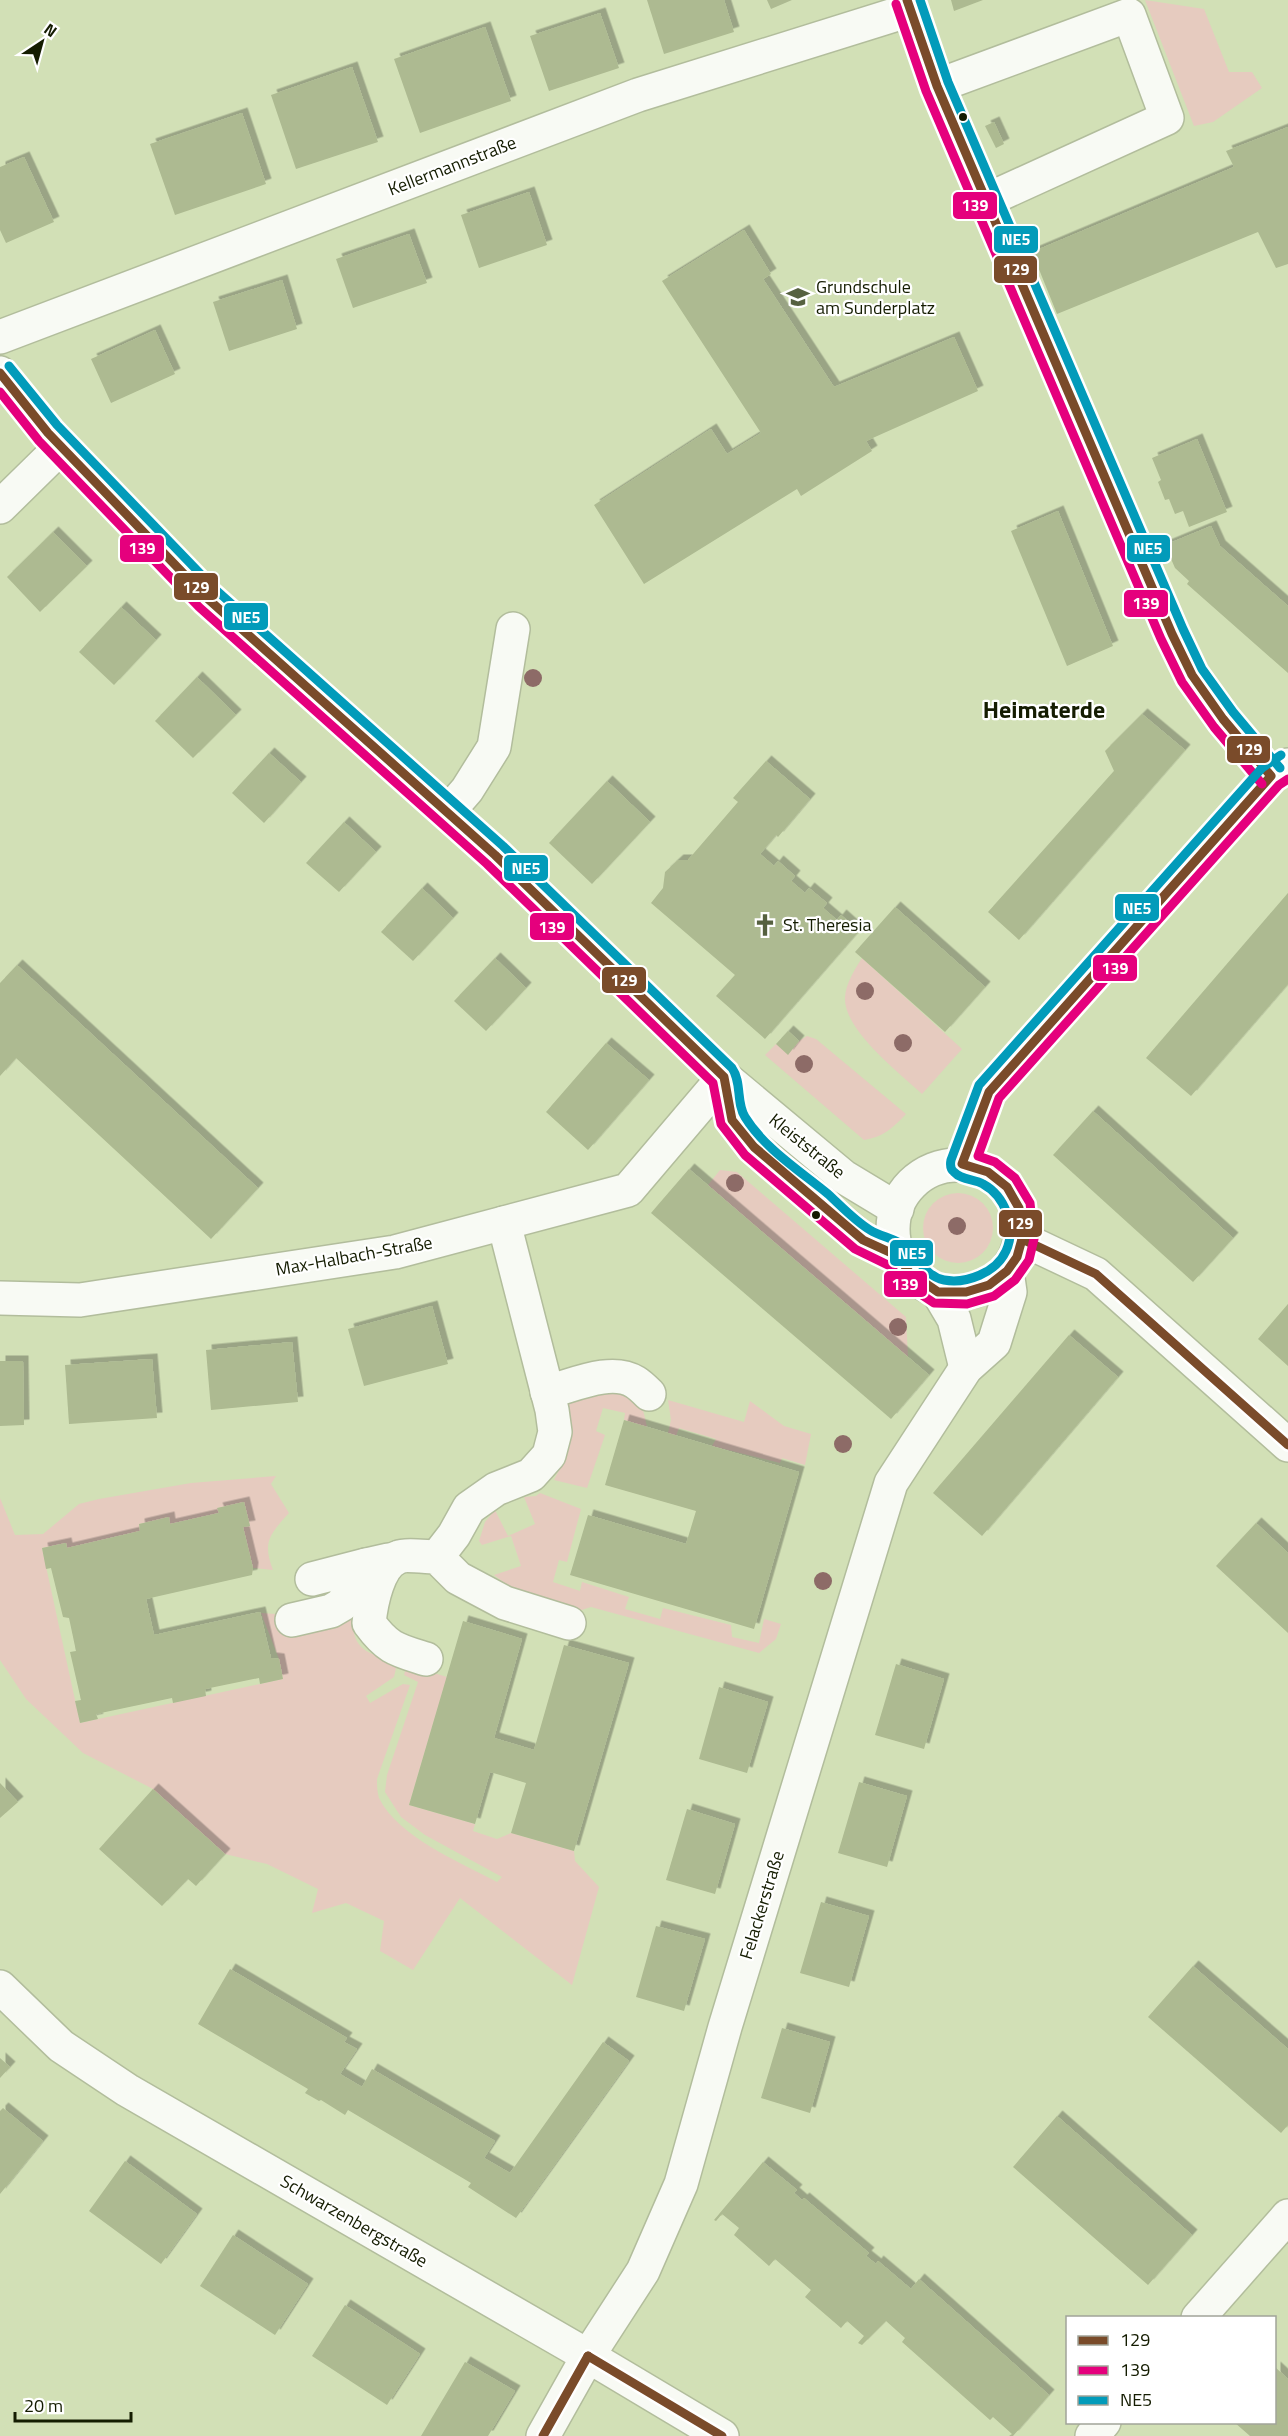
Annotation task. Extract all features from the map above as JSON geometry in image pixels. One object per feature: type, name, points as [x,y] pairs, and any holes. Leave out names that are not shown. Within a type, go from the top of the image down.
[{"type":"street","points":[[908,5],[937,86],[1172,634],[1192,675],[1223,719],[1280,770],[989,1092],[962,1164]]},
{"type":"street","name":"Kellermannstraße","points":[[0,337],[638,95],[908,5]]},
{"type":"street","points":[[937,86],[1129,15],[1167,118],[987,200]]},
{"type":"street","name":"Kleiststraße","points":[[0,373],[61,447],[208,599],[503,863],[724,1077],[844,1177],[897,1209]]},
{"type":"street","points":[[0,507],[61,447]]},
{"type":"street","points":[[447,813],[467,790],[494,747],[513,629]]},
{"type":"street","points":[[724,1077],[732,1120],[754,1147],[862,1240],[898,1257]]},
{"type":"street","name":"Max-Halbach-Straße","points":[[0,1298],[80,1300],[395,1252],[628,1190],[724,1077]]},
{"type":"street","points":[[938,1292],[966,1292],[989,1285],[1007,1271],[1017,1257],[1022,1239],[1019,1208],[1007,1187],[988,1172],[962,1164],[940,1166],[922,1173],[906,1190],[897,1209],[893,1234],[898,1257],[909,1272],[938,1292],[954,1319],[966,1368]]},
{"type":"street","points":[[436,1557],[454,1534],[469,1508],[496,1490],[531,1475],[549,1455],[555,1432],[504,1223]]},
{"type":"street","points":[[1022,1239],[1096,1274],[1288,1445]]},
{"type":"street","name":"Felackerstraße","points":[[543,2436],[588,2356],[643,2271],[681,2184],[725,2027],[891,1483],[966,1368],[994,1343],[1010,1292],[1007,1271]]},
{"type":"street","points":[[547,1392],[600,1378],[620,1376],[635,1382],[650,1394]]},
{"type":"street","points":[[399,1557],[385,1568],[372,1598],[369,1623],[380,1638],[393,1648],[426,1659]]},
{"type":"street","points":[[312,1579],[399,1557],[436,1557],[458,1578],[505,1603],[570,1623]]},
{"type":"street","points":[[292,1620],[331,1611],[343,1604],[351,1586],[366,1565]]},
{"type":"street","name":"Schwarzenbergstraße","points":[[0,1987],[61,2046],[127,2090],[722,2436]]},
{"type":"street","points":[[1200,2316],[1288,2216]]},
{"type":"street","points":[[1092,2436],[1102,2424]]},
{"type":"shaded area","points":[[1145,0],[1204,9],[1229,72],[1252,72],[1262,88],[1213,122],[1194,126]]},
{"type":"shaded area","points":[[862,958],[962,1049],[922,1094],[874,1050],[853,1023],[847,1010],[845,997],[847,987]]},
{"type":"shaded area","points":[[807,1036],[816,1039],[906,1114],[887,1131],[877,1137],[864,1140],[765,1055],[776,1044],[788,1054],[799,1041]]},
{"type":"shaded area","points":[[720,1170],[737,1172],[906,1317],[908,1357],[708,1185]]},
{"type":"shaded area","points":[[958,1193],[971,1196],[983,1203],[990,1215],[993,1228],[990,1241],[983,1253],[971,1260],[958,1263],[945,1260],[933,1253],[926,1241],[923,1228],[926,1215],[933,1203],[945,1196]]},
{"type":"shaded area","points":[[617,1387],[638,1401],[647,1427],[624,1420],[625,1413],[603,1408],[596,1431],[605,1435],[587,1488],[554,1480],[566,1456],[571,1433],[565,1399]]},
{"type":"shaded area","points":[[668,1400],[744,1422],[750,1401],[784,1426],[811,1434],[805,1465],[782,1458],[780,1463],[712,1446],[716,1439],[679,1428],[676,1436],[668,1433],[671,1420]]},
{"type":"shaded area","points":[[276,1476],[271,1484],[289,1513],[273,1533],[268,1545],[273,1570],[253,1568],[243,1527],[250,1526],[244,1502],[218,1508],[219,1513],[170,1524],[169,1518],[139,1524],[140,1531],[67,1548],[66,1543],[42,1548],[80,1723],[283,1679],[279,1659],[261,1613],[276,1614],[283,1634],[357,1603],[353,1625],[358,1644],[370,1653],[397,1664],[394,1677],[366,1696],[370,1703],[403,1684],[410,1685],[377,1779],[379,1798],[400,1825],[431,1847],[497,1882],[502,1877],[425,1835],[401,1817],[385,1792],[387,1775],[418,1682],[404,1675],[407,1665],[447,1677],[409,1805],[475,1824],[473,1831],[497,1839],[511,1833],[574,1851],[575,1861],[599,1887],[572,1985],[460,1898],[413,1970],[380,1951],[384,1921],[346,1903],[312,1913],[318,1889],[267,1864],[225,1854],[153,1789],[83,1753],[26,1699],[0,1660],[0,1498],[15,1535],[43,1534],[79,1504],[99,1499],[191,1483]]},
{"type":"shaded area","points":[[540,1493],[581,1509],[567,1562],[559,1560],[553,1582],[580,1591],[582,1582],[629,1597],[625,1609],[660,1619],[663,1608],[731,1625],[732,1637],[759,1643],[764,1619],[781,1624],[776,1639],[759,1653],[591,1607],[572,1613],[522,1596],[494,1575],[521,1566],[511,1536],[482,1545],[479,1541],[485,1522],[495,1510],[508,1536],[535,1524],[524,1497],[536,1496]]},
{"type":"building","points":[[647,0],[724,0],[734,32],[664,54]]},
{"type":"building","points":[[767,0],[792,0],[771,9]]},
{"type":"building","points":[[951,0],[983,0],[954,11]]},
{"type":"building","points":[[600,13],[619,68],[549,91],[530,36]]},
{"type":"building","points":[[485,27],[511,101],[420,133],[394,59]]},
{"type":"building","points":[[352,67],[378,142],[296,169],[271,95]]},
{"type":"building","points":[[242,113],[266,184],[175,215],[150,144]]},
{"type":"building","points":[[994,122],[1004,144],[996,148],[985,126]]},
{"type":"building","points":[[1288,127],[1288,264],[1276,268],[1258,232],[1057,314],[1032,252],[1234,167],[1226,151]]},
{"type":"building","points":[[24,157],[54,222],[6,243],[0,230],[0,167]]},
{"type":"building","points":[[529,192],[547,245],[479,268],[461,215]]},
{"type":"building","points":[[744,230],[771,274],[763,279],[834,387],[954,337],[978,391],[866,441],[872,451],[801,496],[797,489],[644,584],[594,505],[711,429],[727,454],[761,433],[662,281]]},
{"type":"building","points":[[409,234],[427,283],[353,308],[336,259]]},
{"type":"building","points":[[282,280],[297,329],[229,351],[213,302]]},
{"type":"building","points":[[155,330],[175,374],[111,403],[91,359]]},
{"type":"building","points":[[1197,439],[1227,512],[1189,527],[1183,511],[1175,514],[1169,499],[1165,500],[1158,482],[1161,480],[1152,458]]},
{"type":"building","points":[[1058,511],[1113,646],[1067,666],[1011,531]]},
{"type":"building","points":[[1211,526],[1220,546],[1288,606],[1288,673],[1187,584],[1189,581],[1175,568],[1165,545]]},
{"type":"building","points":[[53,532],[87,566],[40,612],[7,577]]},
{"type":"building","points":[[121,607],[156,640],[114,685],[79,652]]},
{"type":"building","points":[[197,677],[236,715],[193,758],[155,721]]},
{"type":"building","points":[[1142,714],[1185,750],[1019,940],[988,912],[1114,771],[1105,751]]},
{"type":"building","points":[[269,753],[301,782],[264,823],[232,793]]},
{"type":"building","name":"St. Theresia","points":[[766,761],[810,799],[778,837],[776,835],[760,854],[774,866],[778,861],[795,876],[791,881],[805,893],[809,888],[827,903],[823,908],[837,920],[841,915],[859,931],[765,1039],[716,996],[735,975],[651,903],[663,888],[665,872],[678,860],[688,860],[738,802],[733,798]]},
{"type":"building","points":[[607,781],[650,822],[592,884],[549,843]]},
{"type":"building","points":[[344,822],[376,852],[339,892],[306,863]]},
{"type":"building","points":[[422,888],[453,918],[413,961],[381,932]]},
{"type":"building","points":[[1288,893],[1288,984],[1191,1096],[1146,1058]]},
{"type":"building","points":[[895,907],[985,987],[945,1032],[855,952]]},
{"type":"building","points":[[495,958],[526,988],[486,1031],[454,1001]]},
{"type":"building","points":[[17,965],[258,1188],[211,1239],[16,1058],[0,1076],[0,983]]},
{"type":"building","points":[[788,1031],[799,1041],[788,1055],[776,1044]]},
{"type":"building","points":[[606,1043],[649,1080],[588,1150],[546,1112]]},
{"type":"building","points":[[1093,1111],[1233,1238],[1193,1282],[1053,1155]]},
{"type":"building","points":[[689,1169],[929,1375],[891,1419],[651,1213]]},
{"type":"building","points":[[1288,1304],[1288,1366],[1258,1339]]},
{"type":"building","points":[[432,1306],[448,1364],[364,1386],[348,1329]]},
{"type":"building","points":[[1069,1335],[1118,1377],[982,1536],[933,1493]]},
{"type":"building","points":[[292,1342],[298,1402],[211,1410],[206,1350]]},
{"type":"building","points":[[152,1359],[157,1418],[69,1424],[65,1365]]},
{"type":"building","points":[[0,1361],[23,1361],[24,1425],[0,1426]]},
{"type":"building","points":[[624,1420],[799,1472],[754,1629],[570,1575],[588,1515],[686,1544],[696,1511],[605,1485]]},
{"type":"building","points":[[244,1502],[250,1526],[243,1527],[253,1568],[252,1575],[146,1599],[154,1635],[260,1612],[271,1658],[279,1659],[283,1679],[260,1684],[259,1678],[205,1689],[206,1696],[173,1703],[172,1698],[96,1714],[98,1719],[80,1723],[75,1701],[81,1700],[70,1652],[76,1651],[69,1618],[63,1617],[51,1568],[46,1569],[42,1548],[66,1543],[67,1548],[140,1531],[139,1524],[169,1517],[170,1524],[219,1513],[217,1508]]},
{"type":"building","points":[[1256,1523],[1288,1553],[1288,1633],[1216,1566]]},
{"type":"building","points":[[463,1621],[522,1639],[494,1738],[534,1750],[564,1645],[629,1663],[574,1851],[511,1833],[526,1783],[490,1772],[475,1824],[409,1805]]},
{"type":"building","points":[[896,1664],[944,1679],[924,1749],[875,1735]]},
{"type":"building","points":[[719,1687],[768,1702],[747,1773],[699,1759]]},
{"type":"building","points":[[859,1782],[907,1796],[887,1867],[838,1853]]},
{"type":"building","points":[[0,1783],[18,1802],[0,1818]]},
{"type":"building","points":[[153,1789],[225,1854],[196,1886],[188,1879],[162,1906],[99,1849]]},
{"type":"building","points":[[687,1809],[735,1824],[715,1894],[666,1880]]},
{"type":"building","points":[[821,1902],[869,1916],[849,1987],[800,1973]]},
{"type":"building","points":[[656,1926],[705,1939],[684,2011],[636,1997]]},
{"type":"building","points":[[1193,1966],[1288,2049],[1288,2125],[1281,2133],[1148,2017]]},
{"type":"building","points":[[230,1969],[347,2038],[344,2042],[357,2049],[340,2074],[362,2087],[372,2069],[495,2141],[484,2158],[510,2173],[603,2042],[629,2061],[516,2218],[468,2187],[471,2183],[348,2110],[345,2115],[305,2093],[308,2089],[198,2024]]},
{"type":"building","points":[[782,2028],[830,2042],[810,2113],[761,2098]]},
{"type":"building","points":[[0,2058],[10,2067],[0,2078]]},
{"type":"building","points":[[3,2108],[43,2141],[0,2194],[0,2111]]},
{"type":"building","points":[[1057,2116],[1192,2235],[1148,2285],[1013,2167]]},
{"type":"building","points":[[125,2161],[197,2214],[161,2264],[89,2211]]},
{"type":"building","points":[[763,2162],[797,2190],[794,2193],[802,2200],[804,2198],[869,2253],[866,2256],[876,2264],[878,2261],[911,2289],[919,2279],[1049,2395],[1013,2436],[1009,2436],[1012,2434],[993,2417],[990,2420],[902,2342],[905,2338],[886,2321],[862,2345],[858,2343],[864,2336],[847,2321],[841,2328],[805,2297],[811,2290],[775,2259],[769,2266],[734,2235],[739,2228],[722,2214],[716,2221],[714,2220]]},
{"type":"building","points":[[233,2235],[308,2284],[275,2335],[200,2286]]},
{"type":"building","points":[[345,2305],[420,2354],[387,2405],[312,2356]]},
{"type":"building","points":[[465,2362],[515,2391],[488,2436],[421,2436]]},
{"type":"building","points":[[1276,2368],[1288,2379],[1288,2436],[1250,2436],[1236,2424],[1276,2424]]},
{"type":"transit line","name":"129","points":[[0,373],[48,433],[208,599],[495,855],[724,1077],[732,1120],[754,1147],[863,1240],[898,1256],[909,1272],[938,1292],[966,1292],[989,1285],[1007,1271],[1017,1257],[1022,1239],[1019,1208],[1007,1187],[988,1172],[962,1164],[989,1092],[1271,776],[1223,719],[1192,675],[1172,634],[937,86],[907,0]]},
{"type":"transit line","name":"NE5","points":[[920,0],[948,82],[1183,629],[1202,669],[1233,712],[1280,768]]},
{"type":"transit line","name":"139","points":[[896,4],[926,91],[1161,639],[1182,682],[1214,727],[1262,784]]},
{"type":"transit line","name":"NE5","points":[[9,366],[57,425],[216,590],[503,846],[732,1068],[737,1080],[742,1111],[753,1128],[772,1149],[864,1226],[903,1245],[928,1271],[944,1280],[962,1280],[988,1271],[1001,1259],[1009,1242],[1007,1213],[997,1196],[983,1184],[957,1175],[951,1167],[951,1160],[979,1085],[1262,768],[1281,755]]},
{"type":"transit line","name":"139","points":[[0,392],[39,441],[199,607],[487,864],[713,1083],[721,1124],[745,1155],[855,1249],[890,1266],[901,1281],[934,1303],[967,1304],[994,1296],[1015,1280],[1029,1260],[1034,1239],[1030,1203],[1015,1178],[995,1162],[978,1156],[999,1098],[1279,785],[1288,779]]},
{"type":"transit line","name":"129","points":[[1022,1239],[1096,1274],[1288,1445]]},
{"type":"transit line","name":"129","points":[[588,2356],[722,2436]]},
{"type":"transit line","name":"129","points":[[543,2436],[588,2356]]},
{"type":"place","name":"Grundschule am Sunderplatz","points":[[798,297]]},
{"type":"place","name":"St. Theresia","points":[[765,925]]},
{"type":"district","name":"Heimaterde","points":[[1044,710]]}]
